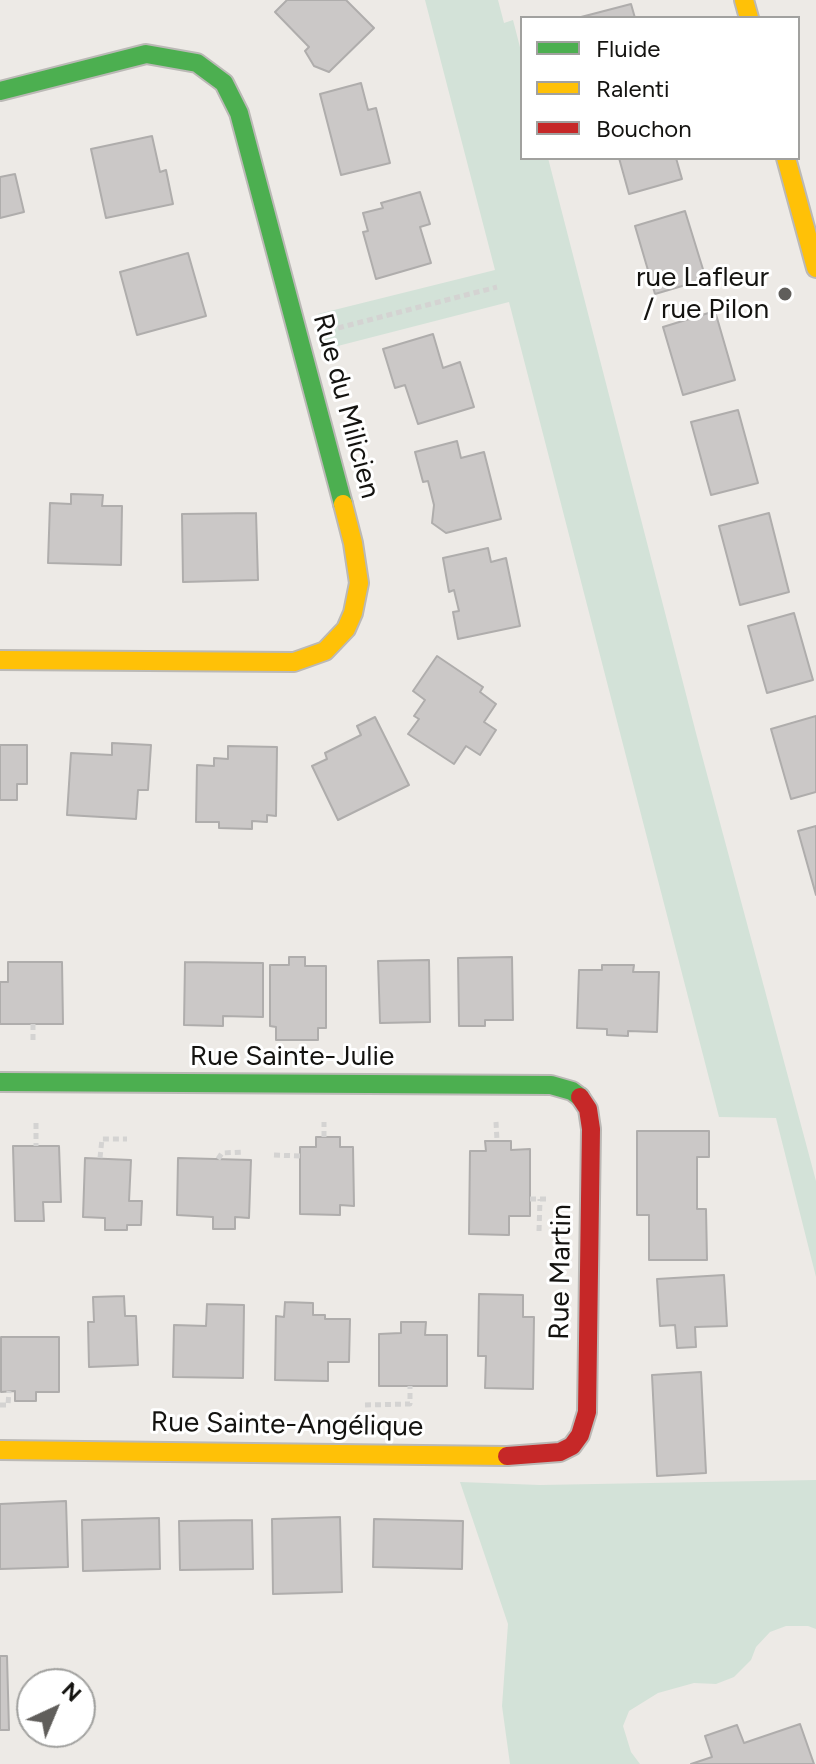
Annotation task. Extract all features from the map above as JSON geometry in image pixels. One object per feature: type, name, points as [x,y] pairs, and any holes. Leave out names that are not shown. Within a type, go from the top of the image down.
[{"type":"street","name":"Rue du Milicien","points":[[0,91],[146,54],[197,63],[224,83],[239,113],[353,543],[359,583],[346,629],[325,651],[294,662],[0,660]]},
{"type":"street","points":[[787,160],[816,268]]},
{"type":"street","name":"Rue Sainte-Julie","points":[[0,1082],[551,1085],[572,1091],[580,1097]]},
{"type":"street","name":"Rue Martin","points":[[572,1446],[585,1424],[588,1398],[591,1129],[588,1109],[580,1097]]},
{"type":"street","name":"Rue Sainte-Angélique","points":[[0,1450],[526,1456],[560,1452],[572,1446]]},
{"type":"path","points":[[336,329],[497,287]]},
{"type":"path","points":[[36,1121],[36,1146]]},
{"type":"path","points":[[100,1158],[102,1139],[127,1139]]},
{"type":"path","points":[[218,1159],[222,1153],[244,1152]]},
{"type":"path","points":[[274,1155],[300,1156]]},
{"type":"path","points":[[539,1231],[540,1199]]},
{"type":"path","points":[[365,1405],[410,1404],[410,1386]]},
{"type":"path","points":[[0,1405],[8,1405],[9,1391]]},
{"type":"shaded area","points":[[425,0],[498,0],[504,23],[513,20],[520,47],[520,160],[549,160],[697,737],[816,1181],[816,1277],[776,1118],[719,1117],[509,302],[326,349],[318,314],[495,270]]},
{"type":"shaded area","points":[[816,1480],[816,1629],[786,1626],[770,1632],[756,1647],[751,1660],[734,1677],[716,1684],[694,1683],[658,1693],[629,1711],[623,1726],[631,1752],[640,1764],[510,1764],[502,1706],[508,1624],[460,1482],[540,1485]]},
{"type":"building","points":[[287,0],[346,0],[374,28],[329,72],[314,66],[305,51],[309,47],[275,12]]},
{"type":"building","points":[[631,4],[634,16],[585,16]]},
{"type":"building","points":[[361,83],[368,110],[376,108],[390,163],[341,175],[320,94]]},
{"type":"building","points":[[152,136],[160,172],[166,170],[173,204],[106,218],[91,149]]},
{"type":"building","points":[[620,160],[677,160],[682,179],[629,194]]},
{"type":"building","points":[[15,174],[24,212],[0,218],[0,177]]},
{"type":"building","points":[[420,192],[430,224],[420,227],[431,263],[376,279],[363,232],[368,231],[363,213],[383,208],[381,203]]},
{"type":"building","points":[[685,211],[706,279],[655,294],[635,226]]},
{"type":"building","points":[[188,253],[206,316],[137,335],[120,272]]},
{"type":"building","points":[[715,311],[735,380],[683,395],[663,327]]},
{"type":"building","points":[[433,334],[443,368],[460,362],[474,407],[418,424],[405,385],[395,388],[383,349]]},
{"type":"building","points":[[738,410],[758,483],[711,495],[691,422]]},
{"type":"building","points":[[457,441],[461,458],[484,452],[501,519],[446,533],[432,523],[434,505],[428,481],[423,482],[415,452]]},
{"type":"building","points":[[71,494],[103,495],[102,506],[122,506],[121,565],[48,563],[50,503],[71,504]]},
{"type":"building","points":[[256,513],[258,580],[183,582],[182,514]]},
{"type":"building","points":[[769,513],[789,592],[740,605],[719,526]]},
{"type":"building","points":[[488,548],[491,562],[506,558],[520,626],[458,639],[453,612],[459,611],[454,590],[449,592],[443,558]]},
{"type":"building","points":[[794,613],[813,680],[767,693],[748,626]]},
{"type":"building","points":[[437,656],[483,687],[480,692],[496,704],[484,722],[496,730],[480,755],[466,746],[454,764],[408,734],[419,719],[414,716],[425,700],[413,691]]},
{"type":"building","points":[[816,716],[816,792],[791,799],[771,729]]},
{"type":"building","points":[[375,717],[409,785],[338,820],[312,766],[327,759],[325,753],[361,735],[357,726]]},
{"type":"building","points":[[112,743],[151,745],[148,790],[138,790],[136,819],[67,815],[71,753],[112,755]]},
{"type":"building","points":[[0,745],[27,745],[27,784],[17,784],[17,800],[0,800]]},
{"type":"building","points":[[228,746],[277,747],[276,816],[267,815],[267,822],[252,821],[252,829],[219,828],[219,822],[196,822],[197,765],[214,766],[214,758],[228,759]]},
{"type":"building","points":[[816,826],[816,895],[798,831]]},
{"type":"building","points":[[289,957],[305,957],[305,966],[326,966],[326,1028],[318,1028],[318,1040],[276,1040],[276,1027],[270,1026],[270,965],[289,965]]},
{"type":"building","points":[[512,957],[513,1020],[485,1020],[485,1026],[459,1026],[458,958]]},
{"type":"building","points":[[429,960],[430,1022],[380,1023],[378,961]]},
{"type":"building","points":[[8,962],[62,962],[63,1024],[0,1024],[0,982],[8,982]]},
{"type":"building","points":[[185,962],[263,963],[263,1017],[223,1016],[223,1026],[184,1025]]},
{"type":"building","points":[[602,965],[634,965],[633,972],[659,972],[657,1032],[628,1031],[628,1036],[607,1035],[607,1029],[577,1028],[579,970],[602,970]]},
{"type":"building","points":[[637,1131],[709,1131],[709,1157],[697,1157],[697,1209],[706,1209],[707,1260],[649,1260],[649,1215],[637,1215]]},
{"type":"building","points":[[316,1137],[340,1137],[340,1147],[353,1147],[354,1206],[340,1205],[340,1215],[300,1214],[300,1147],[316,1147]]},
{"type":"building","points":[[485,1141],[511,1141],[511,1150],[530,1149],[530,1216],[509,1216],[509,1235],[469,1234],[470,1151],[486,1151]]},
{"type":"building","points":[[13,1146],[59,1146],[61,1202],[43,1202],[44,1221],[15,1221]]},
{"type":"building","points":[[85,1158],[131,1160],[129,1201],[142,1201],[141,1225],[127,1225],[127,1230],[105,1230],[105,1218],[83,1217]]},
{"type":"building","points":[[178,1158],[251,1160],[249,1218],[235,1217],[235,1229],[213,1229],[213,1217],[177,1215]]},
{"type":"building","points":[[724,1275],[727,1326],[695,1327],[696,1347],[677,1348],[675,1325],[660,1326],[657,1279]]},
{"type":"building","points":[[479,1294],[523,1295],[523,1317],[534,1317],[533,1389],[485,1388],[486,1356],[478,1356]]},
{"type":"building","points":[[124,1296],[125,1316],[136,1316],[138,1365],[89,1367],[88,1322],[94,1322],[93,1297]]},
{"type":"building","points":[[285,1302],[313,1303],[313,1315],[325,1315],[325,1319],[350,1319],[349,1362],[328,1362],[328,1381],[275,1380],[276,1316],[284,1317]]},
{"type":"building","points":[[207,1304],[244,1305],[243,1378],[173,1377],[174,1325],[206,1326]]},
{"type":"building","points":[[401,1322],[426,1322],[425,1335],[447,1335],[447,1386],[379,1386],[379,1334],[401,1333]]},
{"type":"building","points":[[1,1337],[59,1337],[59,1392],[36,1392],[36,1401],[15,1401],[15,1391],[1,1392]]},
{"type":"building","points":[[701,1372],[706,1473],[657,1476],[652,1375]]},
{"type":"building","points":[[66,1501],[68,1567],[0,1569],[0,1504]]},
{"type":"building","points":[[340,1517],[342,1592],[273,1594],[272,1519]]},
{"type":"building","points":[[159,1518],[160,1569],[83,1571],[82,1520]]},
{"type":"building","points":[[374,1519],[463,1521],[462,1569],[373,1567]]},
{"type":"building","points":[[252,1520],[253,1569],[180,1570],[179,1521]]},
{"type":"building","points":[[0,1656],[7,1656],[9,1730],[0,1730]]},
{"type":"building","points":[[800,1724],[814,1764],[691,1764],[712,1757],[705,1736],[737,1725],[744,1743]]},
{"type":"traffic: fast","points":[[0,91],[146,54],[197,63],[224,83],[239,113],[343,504]]},
{"type":"traffic: fast","points":[[0,1082],[551,1085],[572,1091],[580,1097]]},
{"type":"traffic: slow","points":[[744,0],[748,16]]},
{"type":"traffic: slow","points":[[787,160],[816,268]]},
{"type":"traffic: slow","points":[[0,660],[294,662],[325,651],[346,629],[359,583],[343,504]]},
{"type":"traffic: slow","points":[[0,1450],[507,1456]]},
{"type":"traffic: jam","points":[[507,1456],[560,1452],[572,1446],[580,1435],[587,1412],[591,1129],[588,1109],[580,1097]]},
{"type":"place","name":"rue Lafleur / rue Pilon","points":[[785,294]]}]
